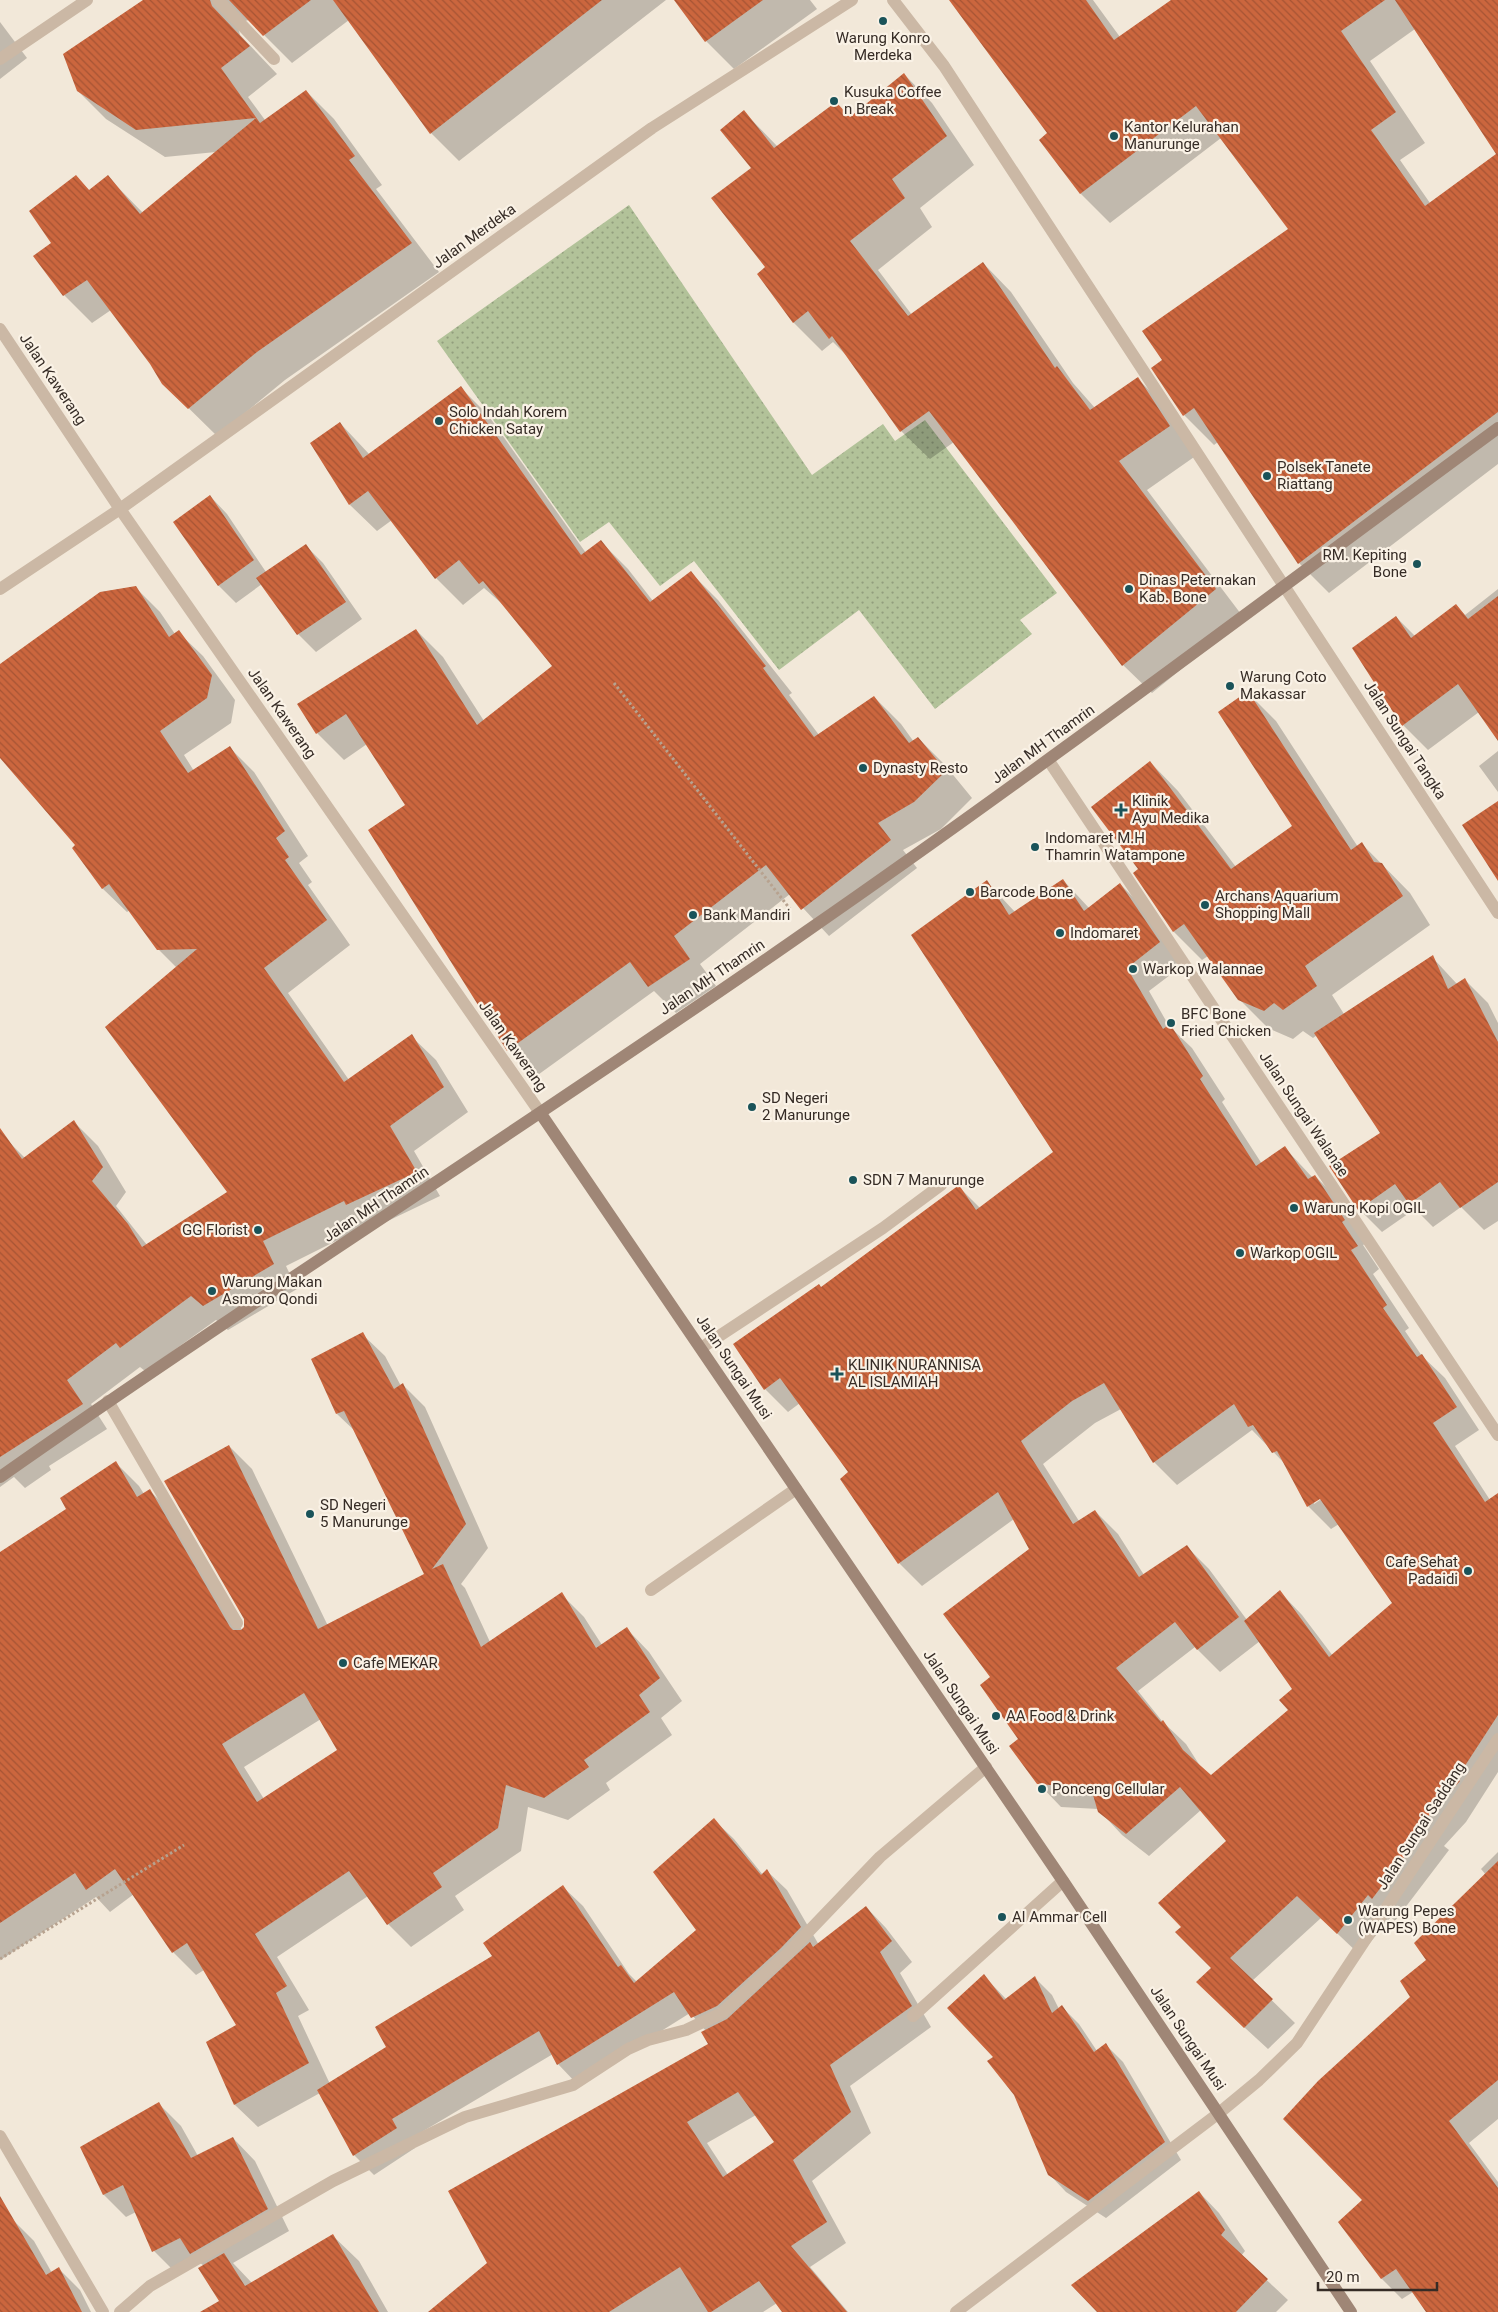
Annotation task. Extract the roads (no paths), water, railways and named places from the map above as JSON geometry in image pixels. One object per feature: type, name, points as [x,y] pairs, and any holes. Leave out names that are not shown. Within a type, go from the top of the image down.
[{"type":"main road","name":"Jalan MH Thamrin","points":[[0,1476],[108,1401],[541,1114],[807,931],[1049,761],[1498,428]]},
{"type":"main road","name":"Jalan Sungai Musi","points":[[541,1114],[986,1767],[1351,2312]]},
{"type":"street","points":[[0,59],[87,0]]},
{"type":"street","points":[[218,0],[274,59]]},
{"type":"street","name":"Jalan Merdeka","points":[[0,589],[120,509],[652,128],[852,0]]},
{"type":"street","name":"Jalan Sungai Tangka","points":[[893,0],[949,74],[1498,914]]},
{"type":"street","name":"Jalan Kawerang","points":[[0,329],[120,509],[541,1114]]},
{"type":"street","name":"Jalan Sungai Walanae","points":[[1049,761],[1498,1435]]},
{"type":"street","points":[[701,1348],[883,1228],[941,1185]]},
{"type":"street","points":[[108,1401],[237,1623]]},
{"type":"street","points":[[651,1590],[796,1489]]},
{"type":"street","name":"Jalan Sungai Saddang","points":[[956,2312],[1219,2113],[1259,2080],[1298,2043],[1498,1739]]},
{"type":"street","points":[[120,2312],[150,2286],[333,2181],[465,2117],[573,2085],[628,2049],[648,2040],[686,2030],[722,2013],[787,1954],[880,1857],[986,1767]]},
{"type":"street","points":[[913,2016],[1063,1881]]},
{"type":"street","points":[[0,2136],[103,2312]]},
{"type":"place","name":"Warung Konro Merdeka","points":[[883,21]]},
{"type":"place","name":"Kusuka Coffee n Break","points":[[834,101]]},
{"type":"place","name":"Kantor Kelurahan Manurunge","points":[[1114,136]]},
{"type":"place","name":"Solo Indah Korem Chicken Satay","points":[[439,421]]},
{"type":"place","name":"Polsek Tanete Riattang","points":[[1267,476]]},
{"type":"place","name":"RM. Kepiting Bone","points":[[1417,564]]},
{"type":"place","name":"Dinas Peternakan Kab. Bone","points":[[1129,589]]},
{"type":"place","name":"Warung Coto Makassar","points":[[1230,686]]},
{"type":"place","name":"Dynasty Resto","points":[[863,768]]},
{"type":"place","name":"Klinik Ayu Medika","points":[[1121,810]]},
{"type":"place","name":"Indomaret M.H Thamrin Watampone","points":[[1035,847]]},
{"type":"place","name":"Barcode Bone","points":[[970,892]]},
{"type":"place","name":"Archans Aquarium Shopping Mall","points":[[1205,905]]},
{"type":"place","name":"Bank Mandiri","points":[[693,915]]},
{"type":"place","name":"Indomaret","points":[[1060,933]]},
{"type":"place","name":"Warkop Walannae","points":[[1133,969]]},
{"type":"place","name":"BFC Bone Fried Chicken","points":[[1171,1023]]},
{"type":"place","name":"SD Negeri 2 Manurunge","points":[[752,1107]]},
{"type":"place","name":"SDN 7 Manurunge","points":[[853,1180]]},
{"type":"place","name":"Warung Kopi OGIL","points":[[1294,1208]]},
{"type":"place","name":"GG Florist","points":[[258,1230]]},
{"type":"place","name":"Warkop OGIL","points":[[1240,1253]]},
{"type":"place","name":"Warung Makan Asmoro Qondi","points":[[212,1291]]},
{"type":"place","name":"KLINIK NURANNISA AL ISLAMIAH","points":[[837,1374]]},
{"type":"place","name":"SD Negeri 5 Manurunge","points":[[310,1514]]},
{"type":"place","name":"Cafe Sehat Padaidi","points":[[1468,1571]]},
{"type":"place","name":"Cafe MEKAR","points":[[343,1663]]},
{"type":"place","name":"AA Food & Drink","points":[[996,1716]]},
{"type":"place","name":"Ponceng Cellular","points":[[1042,1789]]},
{"type":"place","name":"Al Ammar Cell","points":[[1002,1917]]},
{"type":"place","name":"Warung Pepes (WAPES) Bone","points":[[1348,1920]]}]
